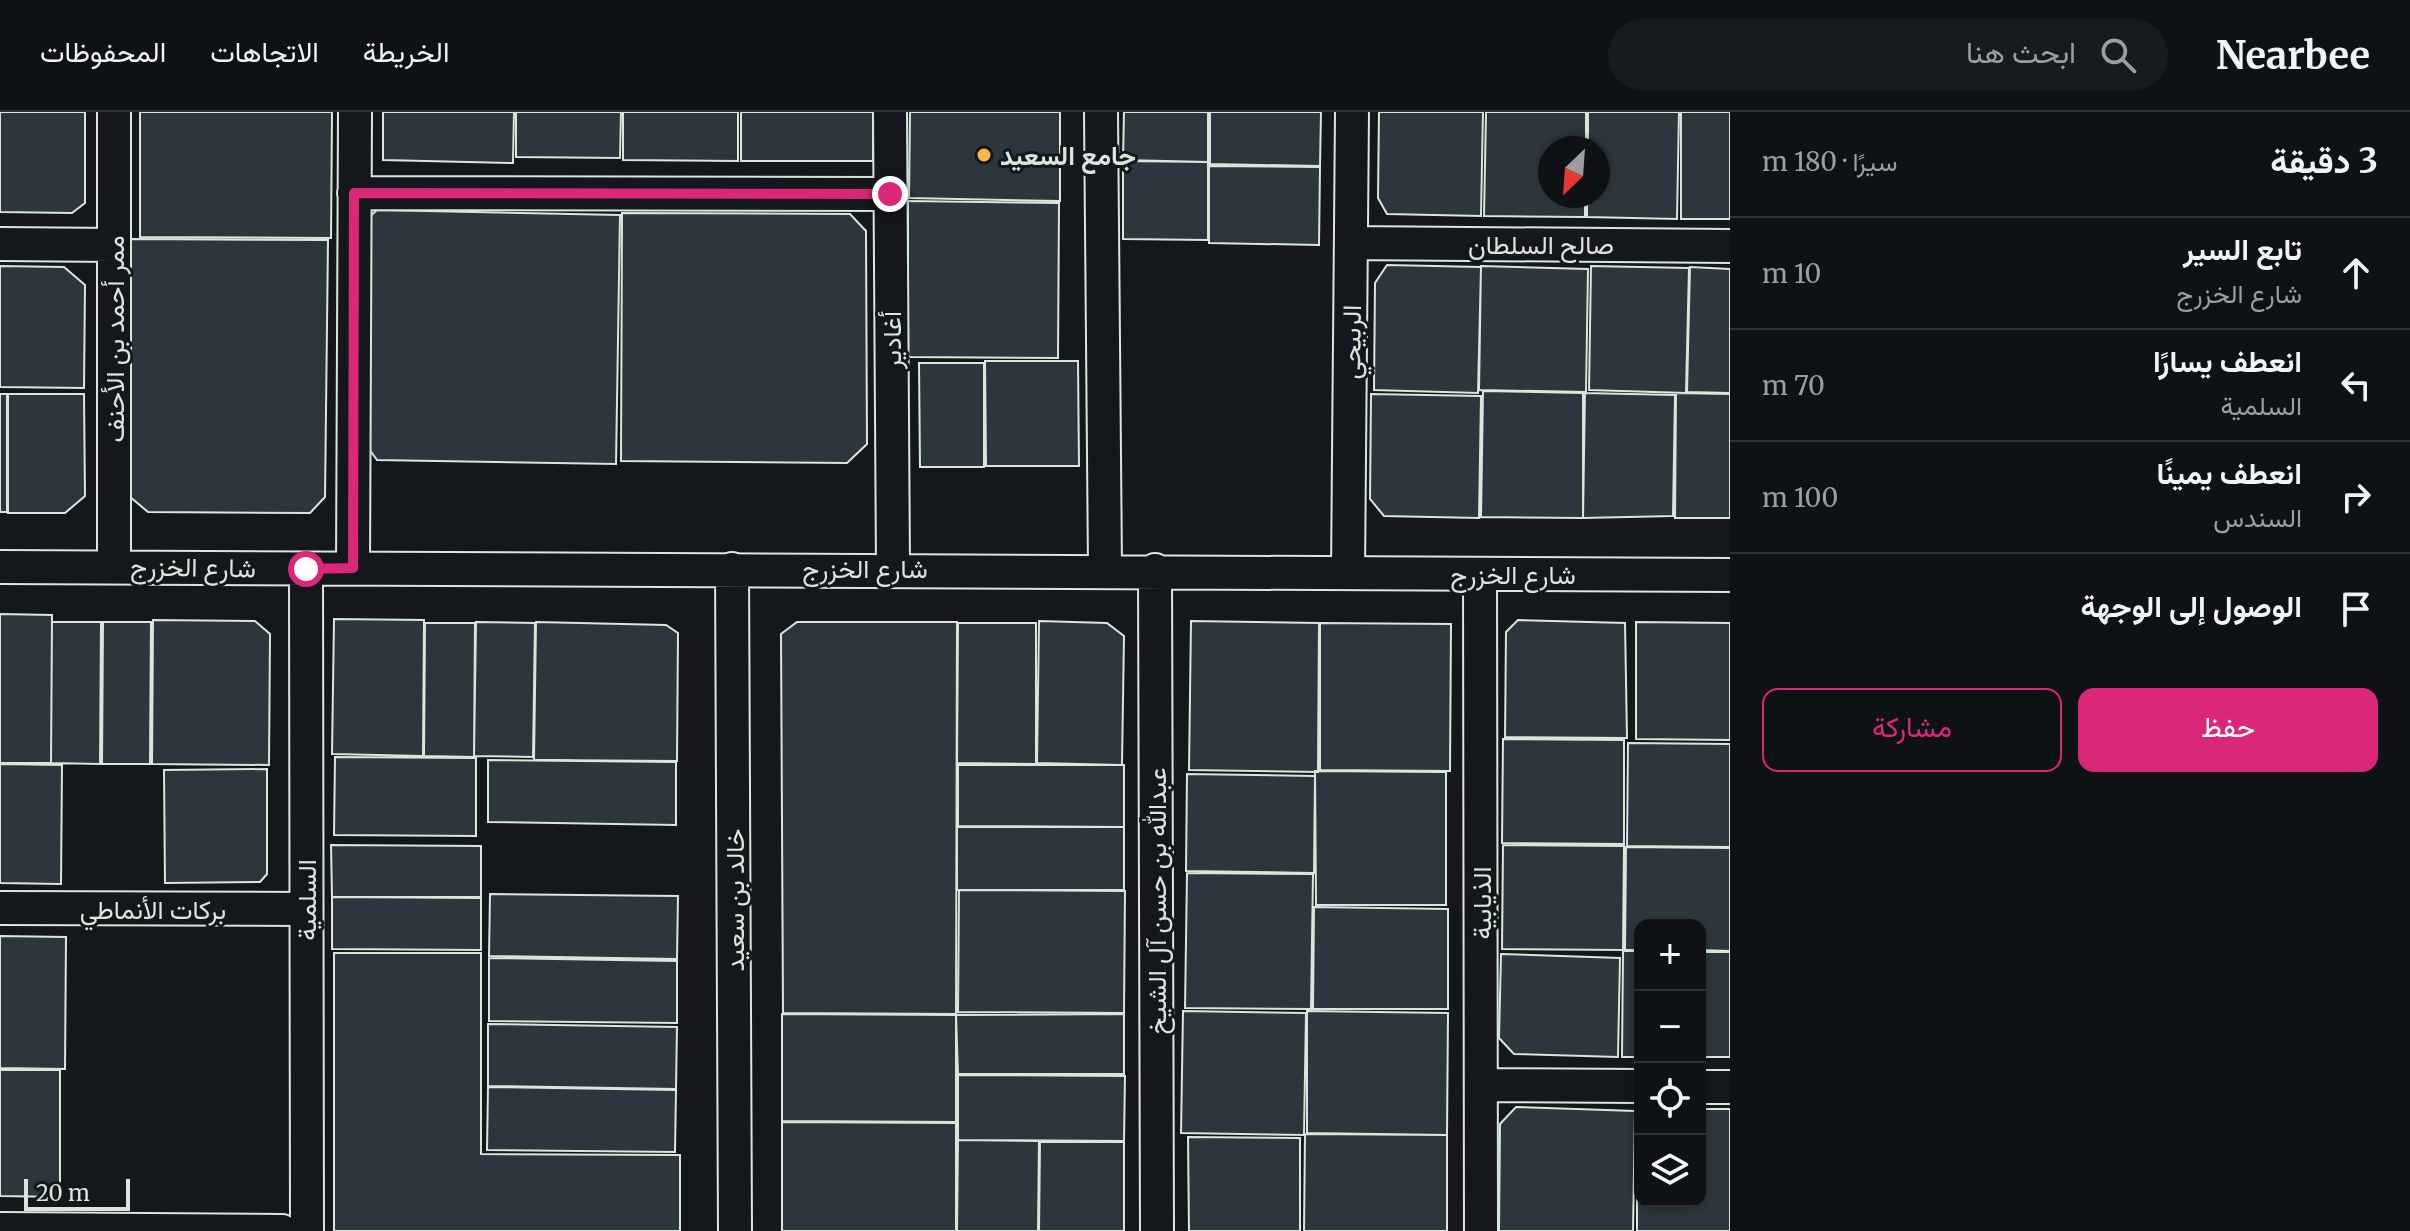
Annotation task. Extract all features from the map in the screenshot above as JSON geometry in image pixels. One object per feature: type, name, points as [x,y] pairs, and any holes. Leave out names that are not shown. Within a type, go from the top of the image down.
[{"type":"street","name":"ممر أحمد بن الأحنف","points":[[114,112],[114,566]]},
{"type":"street","points":[[353,568],[355,112]]},
{"type":"street","name":"أغادير","points":[[890,112],[893,568]]},
{"type":"street","points":[[1101,112],[1105,569]]},
{"type":"street","name":"الربيحي","points":[[1348,572],[1352,112]]},
{"type":"street","points":[[354,193],[890,194]]},
{"type":"street","name":"صالح السلطان","points":[[1352,243],[1730,246]]},
{"type":"street","points":[[0,244],[114,245]]},
{"type":"street","name":"شارع الخزرج","points":[[0,567],[893,568],[1730,575]]},
{"type":"street","name":"السلمية","points":[[306,569],[307,1231]]},
{"type":"street","name":"خالد بن سعيد","points":[[732,569],[735,1231]]},
{"type":"street","name":"عبدالله بن حسن آل الشيخ","points":[[1155,570],[1157,1231]]},
{"type":"street","name":"الذيابية","points":[[1480,575],[1481,1231]]},
{"type":"street","name":"بركات الأنماطي","points":[[0,908],[306,909]]},
{"type":"street","points":[[1481,1085],[1634,1086]]},
{"type":"street","points":[[1706,1087],[1730,1087]]},
{"type":"street","points":[[0,1229],[282,1231]]},
{"type":"building","points":[[0,112],[85,112],[85,203],[72,213],[0,212]]},
{"type":"building","points":[[140,112],[332,112],[331,238],[140,237]]},
{"type":"building","points":[[383,112],[514,112],[513,163],[383,160]]},
{"type":"building","points":[[516,112],[621,112],[620,158],[516,157]]},
{"type":"building","points":[[623,112],[738,112],[738,161],[623,160]]},
{"type":"building","points":[[741,112],[873,112],[873,161],[741,161]]},
{"type":"building","name":"جامع السعيد","points":[[910,112],[1060,112],[1060,201],[909,198]]},
{"type":"building","points":[[1124,112],[1208,112],[1208,162],[1123,160]]},
{"type":"building","points":[[1210,112],[1321,112],[1320,166],[1210,164]]},
{"type":"building","points":[[1379,112],[1483,112],[1481,216],[1387,214],[1378,198]]},
{"type":"building","points":[[1486,112],[1586,112],[1586,136],[1538,136],[1538,208],[1585,208],[1585,217],[1484,216]]},
{"type":"building","points":[[1588,112],[1679,112],[1677,219],[1587,217],[1587,208],[1610,208],[1610,136],[1588,136]]},
{"type":"building","points":[[1681,112],[1730,112],[1730,219],[1681,219]]},
{"type":"building","points":[[1123,161],[1208,162],[1208,240],[1123,239]]},
{"type":"building","points":[[1209,166],[1320,167],[1319,245],[1209,243]]},
{"type":"building","points":[[908,201],[1059,203],[1058,358],[908,357]]},
{"type":"building","points":[[377,210],[620,215],[616,464],[377,460],[364,442],[366,220]]},
{"type":"building","points":[[622,213],[850,214],[866,231],[867,444],[847,463],[621,461]]},
{"type":"building","points":[[130,239],[328,240],[325,497],[310,513],[148,512],[129,496]]},
{"type":"building","points":[[1387,265],[1481,267],[1478,393],[1374,390],[1375,283]]},
{"type":"building","points":[[0,266],[64,267],[85,285],[84,388],[0,387]]},
{"type":"building","points":[[1481,266],[1588,269],[1586,392],[1479,390]]},
{"type":"building","points":[[1591,266],[1689,268],[1686,393],[1589,390]]},
{"type":"building","points":[[1690,267],[1730,269],[1730,393],[1687,392]]},
{"type":"building","points":[[985,361],[1078,361],[1079,466],[986,466]]},
{"type":"building","points":[[919,363],[984,363],[984,467],[920,467]]},
{"type":"building","points":[[1483,391],[1583,393],[1583,518],[1481,517]]},
{"type":"building","points":[[1585,393],[1675,395],[1673,516],[1583,518]]},
{"type":"building","points":[[1676,393],[1730,394],[1730,518],[1675,518]]},
{"type":"building","points":[[0,394],[7,394],[7,512],[0,512]]},
{"type":"building","points":[[8,394],[84,394],[85,496],[65,513],[8,513]]},
{"type":"building","points":[[1371,394],[1481,396],[1479,518],[1384,516],[1370,499]]},
{"type":"building","points":[[0,614],[52,615],[51,763],[0,763]]},
{"type":"building","points":[[334,619],[424,620],[423,756],[332,754]]},
{"type":"building","points":[[153,620],[255,621],[270,634],[269,765],[152,764]]},
{"type":"building","points":[[1518,620],[1625,623],[1627,738],[1505,737],[1506,632]]},
{"type":"building","points":[[1039,621],[1107,623],[1124,636],[1122,765],[1037,763]]},
{"type":"building","points":[[1191,621],[1319,623],[1318,772],[1189,770]]},
{"type":"building","points":[[52,622],[101,622],[100,764],[51,763]]},
{"type":"building","points":[[103,622],[151,622],[150,764],[102,764]]},
{"type":"building","points":[[476,622],[535,623],[533,757],[474,756]]},
{"type":"building","points":[[536,622],[666,625],[678,633],[677,761],[534,760]]},
{"type":"building","points":[[797,622],[957,622],[956,1014],[783,1013],[781,634]]},
{"type":"building","points":[[1636,622],[1730,623],[1730,740],[1636,739]]},
{"type":"building","points":[[425,623],[475,623],[474,757],[424,756]]},
{"type":"building","points":[[958,623],[1036,623],[1036,764],[957,763]]},
{"type":"building","points":[[1320,623],[1451,624],[1450,771],[1320,770]]},
{"type":"building","points":[[1503,739],[1624,740],[1624,844],[1502,843]]},
{"type":"building","points":[[1628,743],[1730,744],[1730,847],[1627,846]]},
{"type":"building","points":[[335,757],[476,758],[476,836],[334,835]]},
{"type":"building","points":[[488,760],[676,762],[676,825],[488,822]]},
{"type":"building","points":[[0,764],[62,765],[61,884],[0,883]]},
{"type":"building","points":[[958,765],[1124,765],[1124,827],[958,826]]},
{"type":"building","points":[[267,769],[267,874],[260,882],[165,883],[164,770]]},
{"type":"building","points":[[1315,771],[1446,772],[1446,905],[1316,905]]},
{"type":"building","points":[[1187,774],[1315,776],[1314,873],[1186,871]]},
{"type":"building","points":[[957,827],[1124,827],[1124,890],[957,890]]},
{"type":"building","points":[[331,845],[481,846],[481,897],[332,897]]},
{"type":"building","points":[[1503,845],[1624,846],[1623,950],[1502,949]]},
{"type":"building","points":[[1626,847],[1730,848],[1730,951],[1706,950],[1706,919],[1634,919],[1634,950],[1625,950]]},
{"type":"building","points":[[1187,873],[1313,874],[1311,1009],[1185,1008]]},
{"type":"building","points":[[959,890],[1125,891],[1124,1013],[958,1012]]},
{"type":"building","points":[[490,894],[678,896],[677,959],[489,956]]},
{"type":"building","points":[[332,897],[481,898],[481,950],[332,949]]},
{"type":"building","points":[[1314,907],[1448,909],[1448,1009],[1313,1009]]},
{"type":"building","points":[[0,936],[66,937],[65,1069],[0,1068]]},
{"type":"building","points":[[1623,951],[1634,951],[1634,1057],[1622,1057]]},
{"type":"building","points":[[1706,952],[1730,952],[1730,1057],[1706,1057]]},
{"type":"building","points":[[334,953],[481,953],[481,1154],[680,1155],[680,1231],[334,1231]]},
{"type":"building","points":[[1501,954],[1620,958],[1618,1057],[1514,1054],[1499,1038]]},
{"type":"building","points":[[489,958],[677,961],[677,1023],[489,1021]]},
{"type":"building","points":[[1183,1011],[1306,1013],[1304,1135],[1181,1133]]},
{"type":"building","points":[[1307,1011],[1448,1013],[1447,1135],[1307,1133]]},
{"type":"building","points":[[782,1014],[956,1015],[956,1122],[782,1121]]},
{"type":"building","points":[[1124,1014],[1124,1074],[958,1074],[956,1015]]},
{"type":"building","points":[[488,1024],[677,1027],[676,1089],[488,1086]]},
{"type":"building","points":[[0,1070],[60,1070],[60,1197],[0,1196]]},
{"type":"building","points":[[958,1075],[1125,1076],[1124,1141],[958,1140]]},
{"type":"building","points":[[488,1087],[676,1090],[675,1152],[487,1150]]},
{"type":"building","points":[[1516,1107],[1634,1111],[1633,1231],[1499,1231],[1500,1124]]},
{"type":"building","points":[[1706,1109],[1730,1109],[1730,1231],[1637,1231],[1637,1207],[1706,1207]]},
{"type":"building","points":[[782,1122],[956,1123],[956,1231],[782,1231]]},
{"type":"building","points":[[1305,1134],[1447,1135],[1447,1231],[1304,1231]]},
{"type":"building","points":[[1188,1137],[1300,1138],[1300,1231],[1189,1231]]},
{"type":"building","points":[[958,1140],[1039,1141],[1038,1231],[957,1231]]},
{"type":"building","points":[[1040,1142],[1124,1142],[1124,1231],[1039,1231]]},
{"type":"place","name":"جامع السعيد","points":[[984,155]]},
{"type":"route","points":[[306,569],[353,568],[354,193],[890,194]]}]
